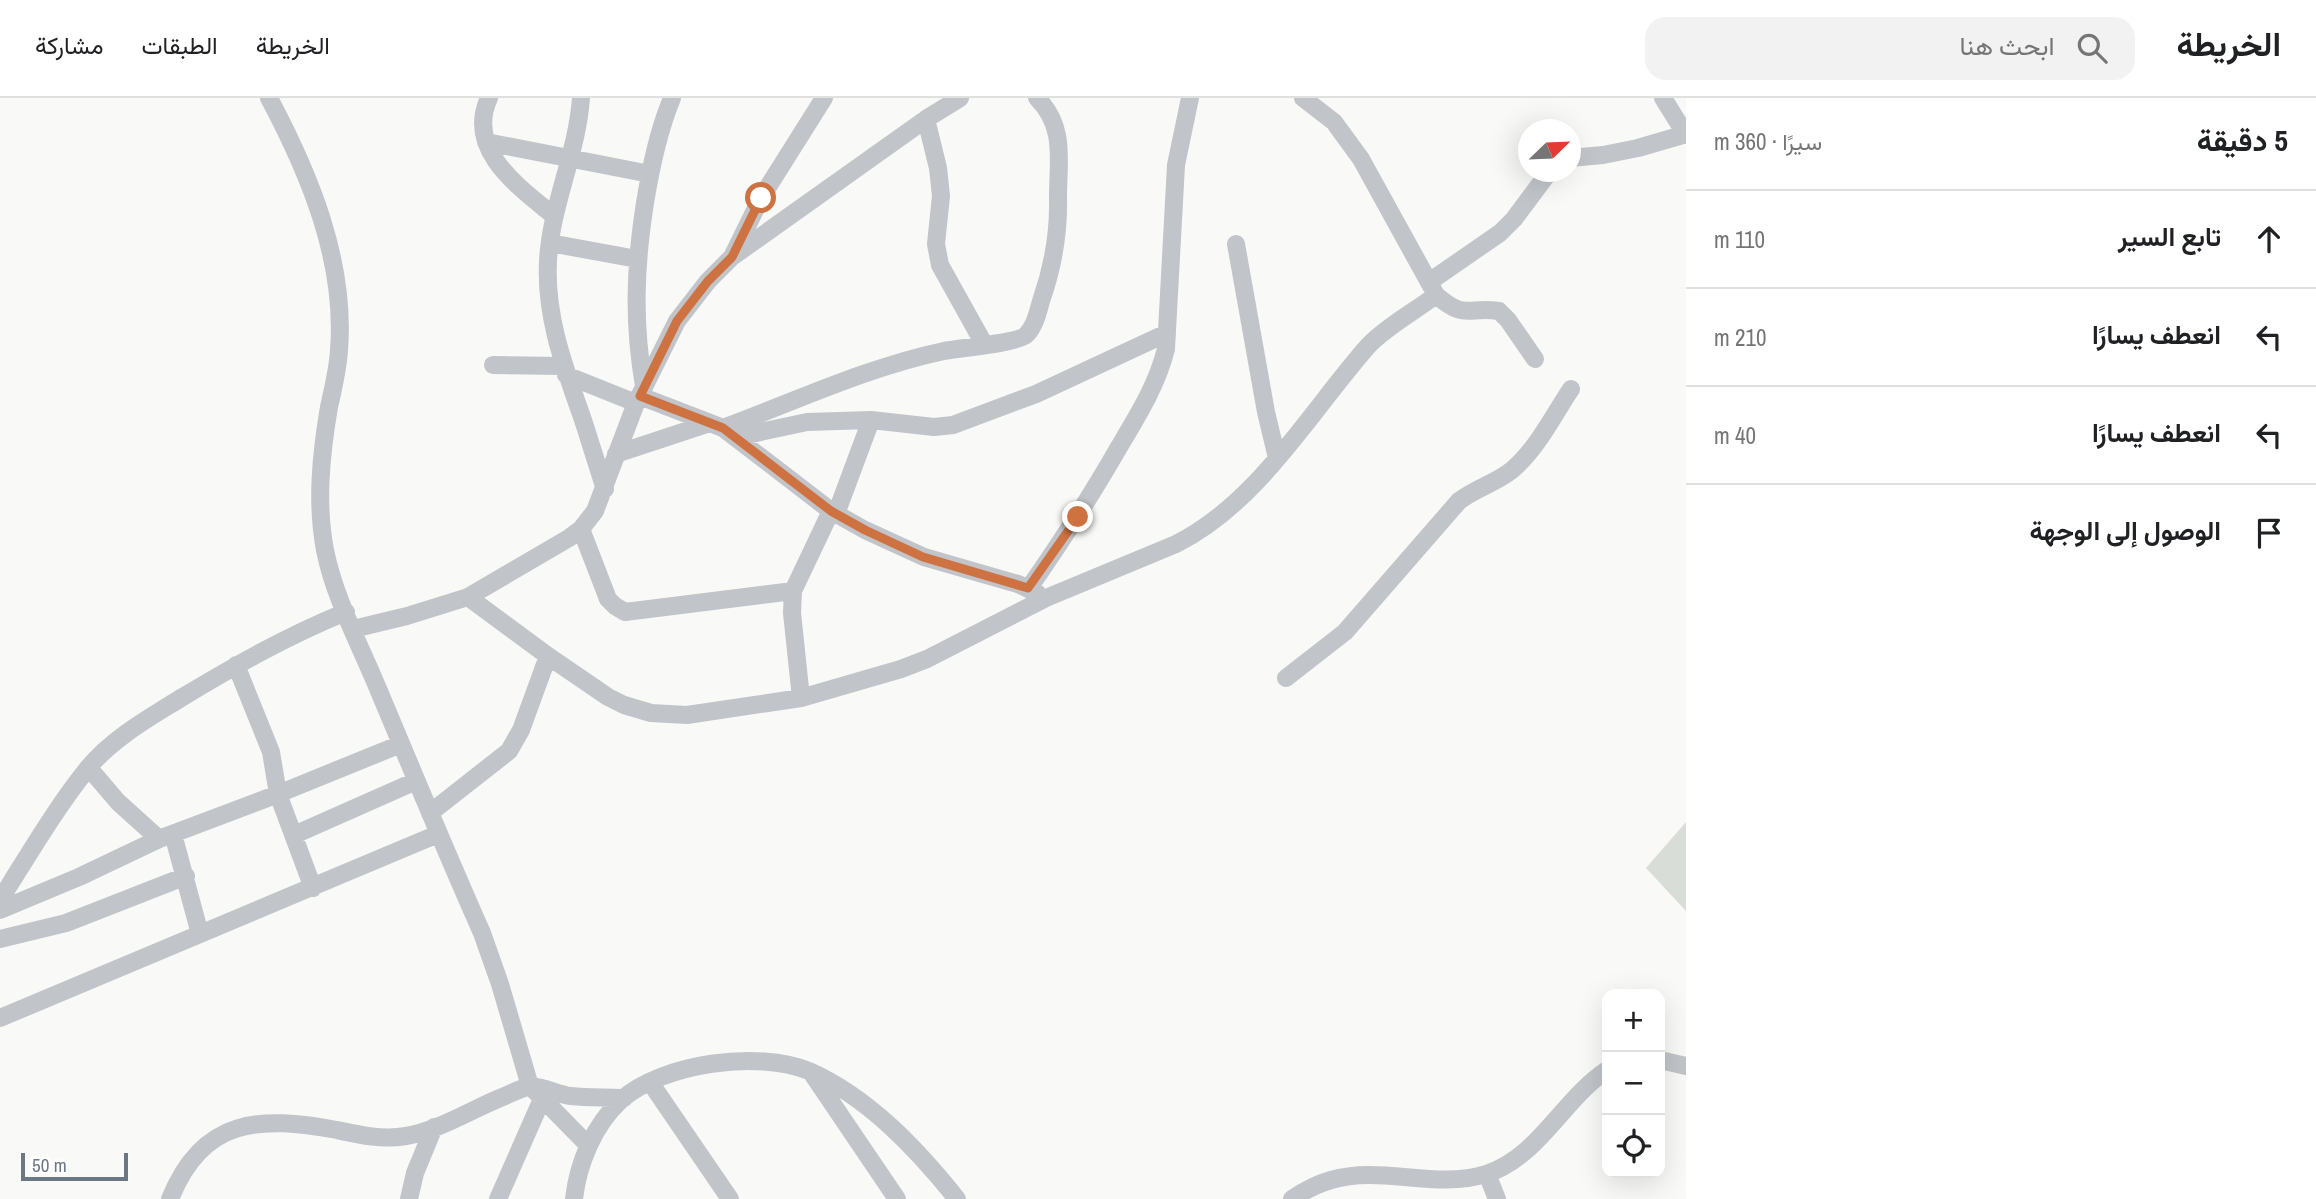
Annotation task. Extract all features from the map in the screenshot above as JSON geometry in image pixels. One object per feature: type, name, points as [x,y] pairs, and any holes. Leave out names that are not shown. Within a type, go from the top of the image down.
[{"type":"street","points":[[269,98],[314,197],[330,247],[340,309],[340,352],[326,431],[320,497],[325,552],[353,629],[482,933],[536,1092],[589,1145]]},
{"type":"street","points":[[489,98],[482,119],[486,142],[499,166],[554,216]]},
{"type":"street","points":[[581,98],[570,158],[554,216],[548,290],[556,343],[564,371],[605,489]]},
{"type":"street","points":[[640,395],[635,309],[637,258],[659,129],[672,98]]},
{"type":"street","points":[[732,257],[761,198],[824,98]]},
{"type":"street","points":[[928,98],[943,109]]},
{"type":"street","points":[[353,629],[468,597],[581,529],[595,511],[605,489],[615,454],[640,395],[683,313],[708,281],[732,257],[926,119],[960,98]]},
{"type":"street","points":[[615,454],[724,429],[898,364],[984,344],[1011,342],[1026,335],[1035,321],[1055,254],[1059,218],[1058,130],[1051,113],[1037,98]]},
{"type":"street","points":[[1028,588],[1078,517],[1154,385],[1166,349],[1176,165],[1190,98]]},
{"type":"street","points":[[1581,156],[1638,148],[1686,134],[1663,98]]},
{"type":"street","points":[[1310,99],[1334,122],[1360,159],[1433,289],[1450,308],[1463,313],[1491,310],[1503,314],[1535,359]]},
{"type":"street","points":[[926,119],[939,168],[941,196],[936,235],[940,265],[984,344]]},
{"type":"street","points":[[486,142],[650,174]]},
{"type":"street","points":[[468,597],[608,696],[624,705],[651,713],[696,714],[801,698],[870,679],[927,659],[1046,598],[1197,533],[1236,501],[1277,458],[1368,347],[1500,233],[1542,182]]},
{"type":"street","points":[[550,243],[637,258]]},
{"type":"street","points":[[1236,244],[1266,412],[1277,458]]},
{"type":"street","points":[[724,429],[871,420],[934,427],[973,419],[1036,394],[1167,333]]},
{"type":"street","points":[[493,365],[564,371],[640,395],[724,429],[784,477],[833,512],[865,530],[923,557],[1028,588],[1046,598]]},
{"type":"street","points":[[1286,678],[1345,632],[1459,501],[1475,489],[1511,471],[1525,456],[1571,389]]},
{"type":"street","points":[[801,698],[792,613],[793,591],[833,512],[871,420]]},
{"type":"street","points":[[581,529],[611,603],[625,612],[793,591]]},
{"type":"street","points":[[0,900],[40,836],[89,768],[106,750],[125,735],[236,665],[287,636],[346,612]]},
{"type":"street","points":[[430,813],[509,751],[522,730],[548,656]]},
{"type":"street","points":[[236,665],[271,752],[278,794],[313,888]]},
{"type":"street","points":[[0,910],[166,836],[401,744]]},
{"type":"street","points":[[89,768],[118,802],[166,836],[186,876],[200,934]]},
{"type":"street","points":[[294,835],[416,781]]},
{"type":"street","points":[[0,1018],[438,834]]},
{"type":"street","points":[[0,939],[66,923],[186,876]]},
{"type":"street","points":[[574,1199],[581,1165],[589,1145],[609,1114],[624,1098],[650,1082],[705,1066],[750,1059],[786,1062],[839,1087],[885,1123],[925,1161],[957,1199]]},
{"type":"street","points":[[1665,1061],[1686,1066]]},
{"type":"street","points":[[811,1072],[897,1199]]},
{"type":"street","points":[[1292,1199],[1321,1183],[1353,1176],[1380,1175],[1442,1181],[1488,1174],[1515,1159],[1584,1088],[1602,1074]]},
{"type":"street","points":[[650,1082],[730,1199]]},
{"type":"street","points":[[498,1199],[536,1092]]},
{"type":"street","points":[[170,1199],[176,1184],[197,1153],[213,1139],[243,1126],[283,1124],[380,1138],[409,1136],[536,1092],[624,1098]]},
{"type":"street","points":[[409,1199],[415,1173],[434,1127]]},
{"type":"street","points":[[1488,1174],[1497,1199]]},
{"type":"shaded area","points":[[1686,822],[1686,911],[1646,868]]},
{"type":"route","points":[[761,198],[732,257],[708,281],[677,321],[640,396],[723,428],[831,511],[865,530],[923,557],[1028,588],[1078,517]]}]
